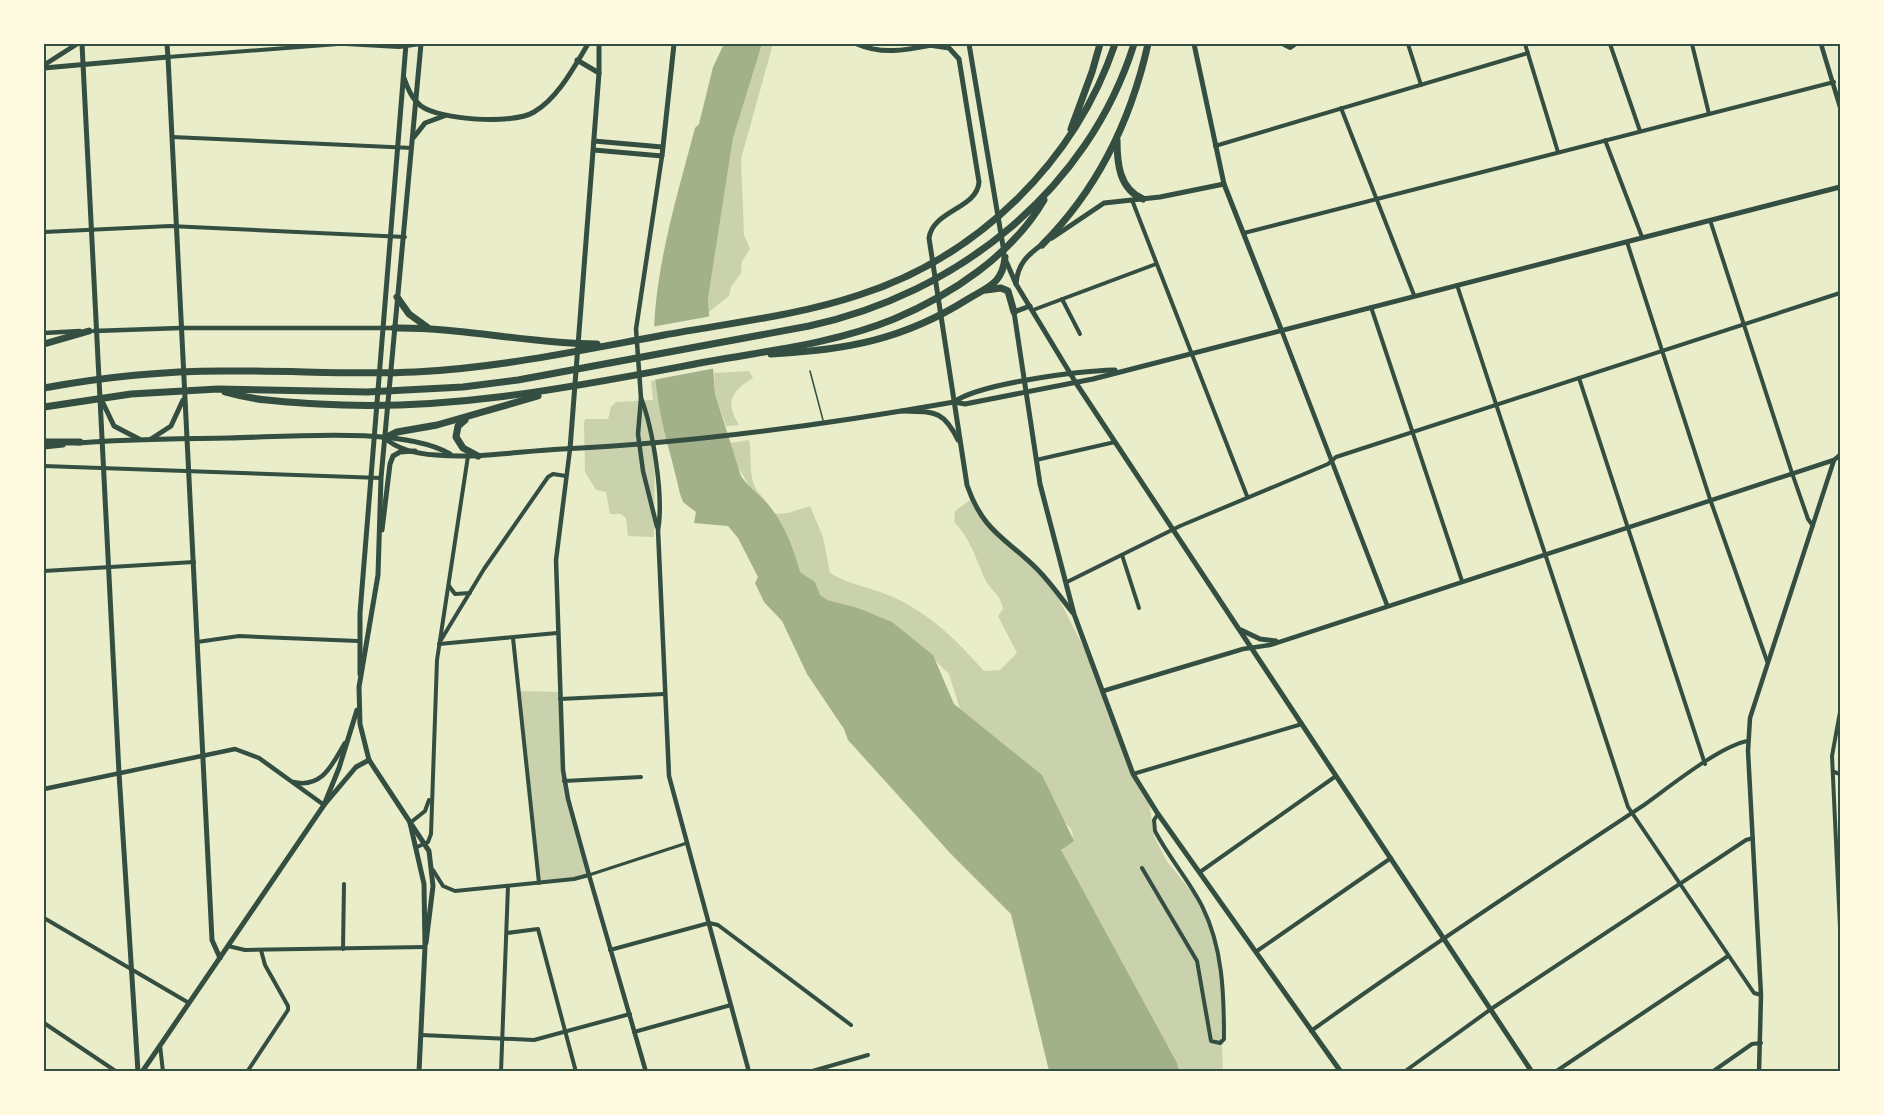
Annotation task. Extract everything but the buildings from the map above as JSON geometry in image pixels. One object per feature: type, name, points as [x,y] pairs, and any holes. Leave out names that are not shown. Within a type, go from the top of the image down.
[{"type":"highway","points":[[1067,140],[1100,44]]},
{"type":"highway","points":[[44,388],[111,378],[187,371],[441,371],[564,354],[589,347],[740,321],[850,298],[915,272],[951,251],[1006,210],[1044,170],[1067,140],[1097,89],[1115,44]]},
{"type":"highway","points":[[218,389],[249,399],[383,407],[468,402],[566,388],[743,355],[842,336],[880,324],[919,307],[956,286],[992,260],[1034,218],[1052,188],[1097,125],[1116,88],[1134,44]]},
{"type":"highway","points":[[1042,245],[1086,194],[1117,137],[1148,44]]},
{"type":"highway","points":[[1117,137],[1117,162],[1122,179],[1131,192],[1143,199]]},
{"type":"highway","points":[[44,407],[131,394],[218,389],[422,390],[497,383],[850,316],[916,290],[954,269],[989,245],[1052,188]]},
{"type":"highway","points":[[743,355],[853,347],[891,337],[956,307],[978,293],[1001,276],[1005,257]]},
{"type":"highway","points":[[978,293],[996,288],[1005,289],[1010,295],[1014,312]]},
{"type":"highway","points":[[398,297],[409,315],[430,328]]},
{"type":"highway","points":[[394,328],[430,328],[589,347]]},
{"type":"highway","points":[[44,344],[93,331]]},
{"type":"highway","points":[[385,438],[401,431],[473,416],[566,388]]},
{"type":"highway","points":[[473,416],[460,423],[456,434],[463,448],[478,456]]},
{"type":"highway","points":[[44,442],[80,442]]},
{"type":"main road","points":[[44,67],[79,44],[83,64],[91,229],[93,331],[98,352],[119,773],[138,1071]]},
{"type":"main road","points":[[167,44],[212,940],[220,958]]},
{"type":"main road","points":[[379,555],[381,478],[421,44]]},
{"type":"main road","points":[[403,74],[416,100],[432,111],[448,115],[501,119],[528,115],[551,98],[588,44]]},
{"type":"main road","points":[[570,449],[594,150],[600,44]]},
{"type":"main road","points":[[594,150],[662,156],[674,44]]},
{"type":"main road","points":[[857,44],[877,50],[892,51],[937,44]]},
{"type":"main road","points":[[969,44],[1005,257],[1016,284],[1070,374],[1532,1071]]},
{"type":"main road","points":[[1194,44],[1224,184],[1281,329]]},
{"type":"main road","points":[[360,678],[358,641],[406,45]]},
{"type":"main road","points":[[929,45],[949,48],[959,59],[979,182],[975,194],[934,225],[929,238],[967,485],[986,523],[996,535],[1039,571],[1074,614]]},
{"type":"main road","points":[[44,67],[168,57]]},
{"type":"main road","points":[[578,60],[599,73]]},
{"type":"main road","points":[[412,145],[419,128],[425,123],[448,115]]},
{"type":"main road","points":[[594,141],[662,147]]},
{"type":"main road","points":[[1016,284],[1023,259],[1094,207],[1110,201],[1143,199],[1224,184]]},
{"type":"main road","points":[[385,438],[398,447],[433,455],[478,456],[594,448],[754,432],[824,424],[954,402],[966,404],[1076,383],[1840,188]]},
{"type":"main road","points":[[1031,308],[1014,312],[1040,484],[1074,614],[1133,774],[1158,814],[1341,1071]]},
{"type":"main road","points":[[954,402],[964,394],[1025,382],[1070,374],[1126,369]]},
{"type":"main road","points":[[100,395],[114,426],[144,441],[162,434],[175,421],[184,395]]},
{"type":"main road","points":[[902,411],[940,414],[947,420],[960,445]]},
{"type":"main road","points":[[44,447],[103,441],[329,436],[385,438],[430,445],[450,454]]},
{"type":"main road","points":[[415,451],[400,452],[391,460],[372,617],[360,678],[358,705],[361,732],[369,760],[425,843],[433,870],[432,914],[425,947]]},
{"type":"main road","points":[[1238,628],[1260,639],[1276,641]]},
{"type":"main road","points":[[324,805],[350,735],[358,705]]},
{"type":"main road","points":[[142,1071],[324,805],[356,767],[369,760]]},
{"type":"main road","points":[[410,823],[423,871],[425,947],[418,1071]]},
{"type":"street","points":[[168,57],[286,46],[338,44]]},
{"type":"street","points":[[345,44],[421,44]]},
{"type":"street","points":[[1282,44],[1290,48],[1296,44]]},
{"type":"street","points":[[1408,44],[1421,85]]},
{"type":"street","points":[[1525,44],[1558,152]]},
{"type":"street","points":[[1610,44],[1640,131]]},
{"type":"street","points":[[1692,44],[1709,114]]},
{"type":"street","points":[[1821,44],[1840,107]]},
{"type":"street","points":[[1215,147],[1528,53]]},
{"type":"street","points":[[1243,234],[1834,82]]},
{"type":"street","points":[[1341,108],[1414,295]]},
{"type":"street","points":[[172,137],[397,142],[412,145]]},
{"type":"street","points":[[1605,140],[1642,237]]},
{"type":"street","points":[[658,530],[645,481],[638,434],[641,398],[637,318],[662,156]]},
{"type":"street","points":[[1131,199],[1247,496]]},
{"type":"street","points":[[1710,220],[1792,472],[1808,519],[1813,526]]},
{"type":"street","points":[[44,232],[176,226],[405,237]]},
{"type":"street","points":[[1627,241],[1710,499],[1767,661]]},
{"type":"street","points":[[1031,308],[1062,299],[1155,264]]},
{"type":"street","points":[[1457,285],[1593,707],[1632,813],[1754,993],[1761,995]]},
{"type":"street","points":[[1067,582],[1173,529],[1247,496],[1413,430],[1840,293]]},
{"type":"street","points":[[1062,299],[1080,334]]},
{"type":"street","points":[[1371,307],[1461,581]]},
{"type":"street","points":[[44,333],[181,328],[394,328]]},
{"type":"street","points":[[1281,329],[1387,605]]},
{"type":"street","points":[[1579,378],[1705,764]]},
{"type":"street","points":[[641,398],[650,432],[660,505],[658,530],[669,776],[749,1071]]},
{"type":"street","points":[[638,434],[650,432]]},
{"type":"street","points":[[1036,460],[1115,442]]},
{"type":"street","points":[[570,449],[557,549],[557,633],[564,780],[610,951],[646,1071]]},
{"type":"street","points":[[1102,691],[1243,649],[1254,649],[1834,460],[1840,455]]},
{"type":"street","points":[[417,847],[425,843],[432,834],[431,790],[439,644],[468,456]]},
{"type":"street","points":[[1834,460],[1840,461]]},
{"type":"street","points":[[1759,1071],[1761,995],[1748,741],[1750,718],[1834,460]]},
{"type":"street","points":[[44,465],[381,478]]},
{"type":"street","points":[[439,644],[548,477],[553,474],[566,476]]},
{"type":"street","points":[[1122,555],[1139,608]]},
{"type":"street","points":[[44,571],[194,562]]},
{"type":"street","points":[[448,586],[455,594],[471,592]]},
{"type":"street","points":[[439,644],[557,633]]},
{"type":"street","points":[[197,642],[239,636],[358,641]]},
{"type":"street","points":[[513,638],[539,883]]},
{"type":"street","points":[[560,699],[664,694]]},
{"type":"street","points":[[1840,712],[1833,746],[1840,927]]},
{"type":"street","points":[[1133,774],[1302,724]]},
{"type":"street","points":[[288,780],[308,784],[319,780],[327,772],[350,735]]},
{"type":"street","points":[[1311,1031],[1443,938],[1738,742],[1748,741]]},
{"type":"street","points":[[44,789],[230,749],[247,752],[324,805]]},
{"type":"street","points":[[1834,772],[1840,774]]},
{"type":"street","points":[[1200,872],[1336,776]]},
{"type":"street","points":[[564,780],[641,777]]},
{"type":"street","points":[[410,823],[425,811],[431,790]]},
{"type":"street","points":[[1142,868],[1197,961],[1211,1041],[1216,1044],[1224,1039],[1223,978],[1217,949],[1202,905],[1167,853],[1153,826],[1158,814]]},
{"type":"street","points":[[1404,1071],[1491,1009],[1746,840],[1753,838]]},
{"type":"street","points":[[423,871],[433,870],[443,886],[455,891],[539,883],[589,875],[688,842]]},
{"type":"street","points":[[1257,951],[1391,858]]},
{"type":"street","points":[[343,949],[344,884]]},
{"type":"street","points":[[501,1071],[508,886]]},
{"type":"street","points":[[44,918],[189,1003]]},
{"type":"street","points":[[610,951],[709,923],[724,928],[851,1025]]},
{"type":"street","points":[[507,933],[538,929],[576,1071]]},
{"type":"street","points":[[228,946],[245,950],[425,947]]},
{"type":"street","points":[[247,1071],[288,1010],[288,1006],[265,965],[261,950]]},
{"type":"street","points":[[1555,1071],[1728,956]]},
{"type":"street","points":[[634,1032],[731,1005]]},
{"type":"street","points":[[420,1035],[534,1040],[630,1014]]},
{"type":"street","points":[[44,1023],[117,1071]]},
{"type":"street","points":[[1712,1071],[1752,1044],[1761,1043]]},
{"type":"street","points":[[160,1045],[163,1071]]},
{"type":"street","points":[[811,1071],[868,1055]]},
{"type":"lane","points":[[810,371],[824,424]]},
{"type":"shaded area","points":[[724,44],[762,44],[733,138],[708,299],[715,394],[741,476],[778,518],[791,545],[800,572],[815,582],[820,595],[827,600],[858,608],[892,622],[933,655],[954,704],[1042,775],[1074,841],[1061,850],[1177,1063],[1179,1071],[1049,1071],[1011,914],[951,854],[848,740],[844,729],[807,674],[782,621],[764,602],[755,583],[758,577],[738,538],[728,526],[694,523],[696,512],[683,502],[664,431],[657,392],[654,325],[657,291],[669,226],[695,128],[699,124],[713,67]]},
{"type":"shaded area","points":[[762,44],[773,44],[741,159],[744,235],[750,249],[742,261],[741,273],[731,287],[729,296],[709,312],[708,299],[733,138]]},
{"type":"shaded area","points":[[749,371],[753,378],[735,393],[731,403],[739,425],[726,426],[715,394],[714,373]]},
{"type":"shaded area","points":[[656,380],[667,443],[655,444],[654,537],[628,536],[626,518],[621,514],[610,514],[606,492],[596,490],[585,472],[584,424],[585,419],[608,419],[611,407],[616,402],[653,400],[651,381]]},
{"type":"shaded area","points":[[749,440],[752,474],[756,489],[772,514],[788,513],[810,506],[823,537],[830,573],[909,605],[954,639],[984,671],[1000,670],[1017,653],[998,616],[1003,609],[1000,600],[986,581],[969,543],[954,522],[955,511],[973,498],[993,531],[1031,562],[1059,599],[1086,652],[1125,758],[1149,801],[1154,836],[1166,860],[1195,896],[1211,931],[1221,977],[1226,1039],[1222,1045],[1223,1071],[1180,1071],[1062,854],[1062,850],[1073,836],[1071,829],[960,709],[949,674],[930,655],[811,594],[736,463],[730,443]]},
{"type":"shaded area","points":[[521,691],[562,692],[565,780],[590,877],[540,883]]},
{"type":"pier","points":[[712,316],[716,368],[653,380],[651,327]]}]
